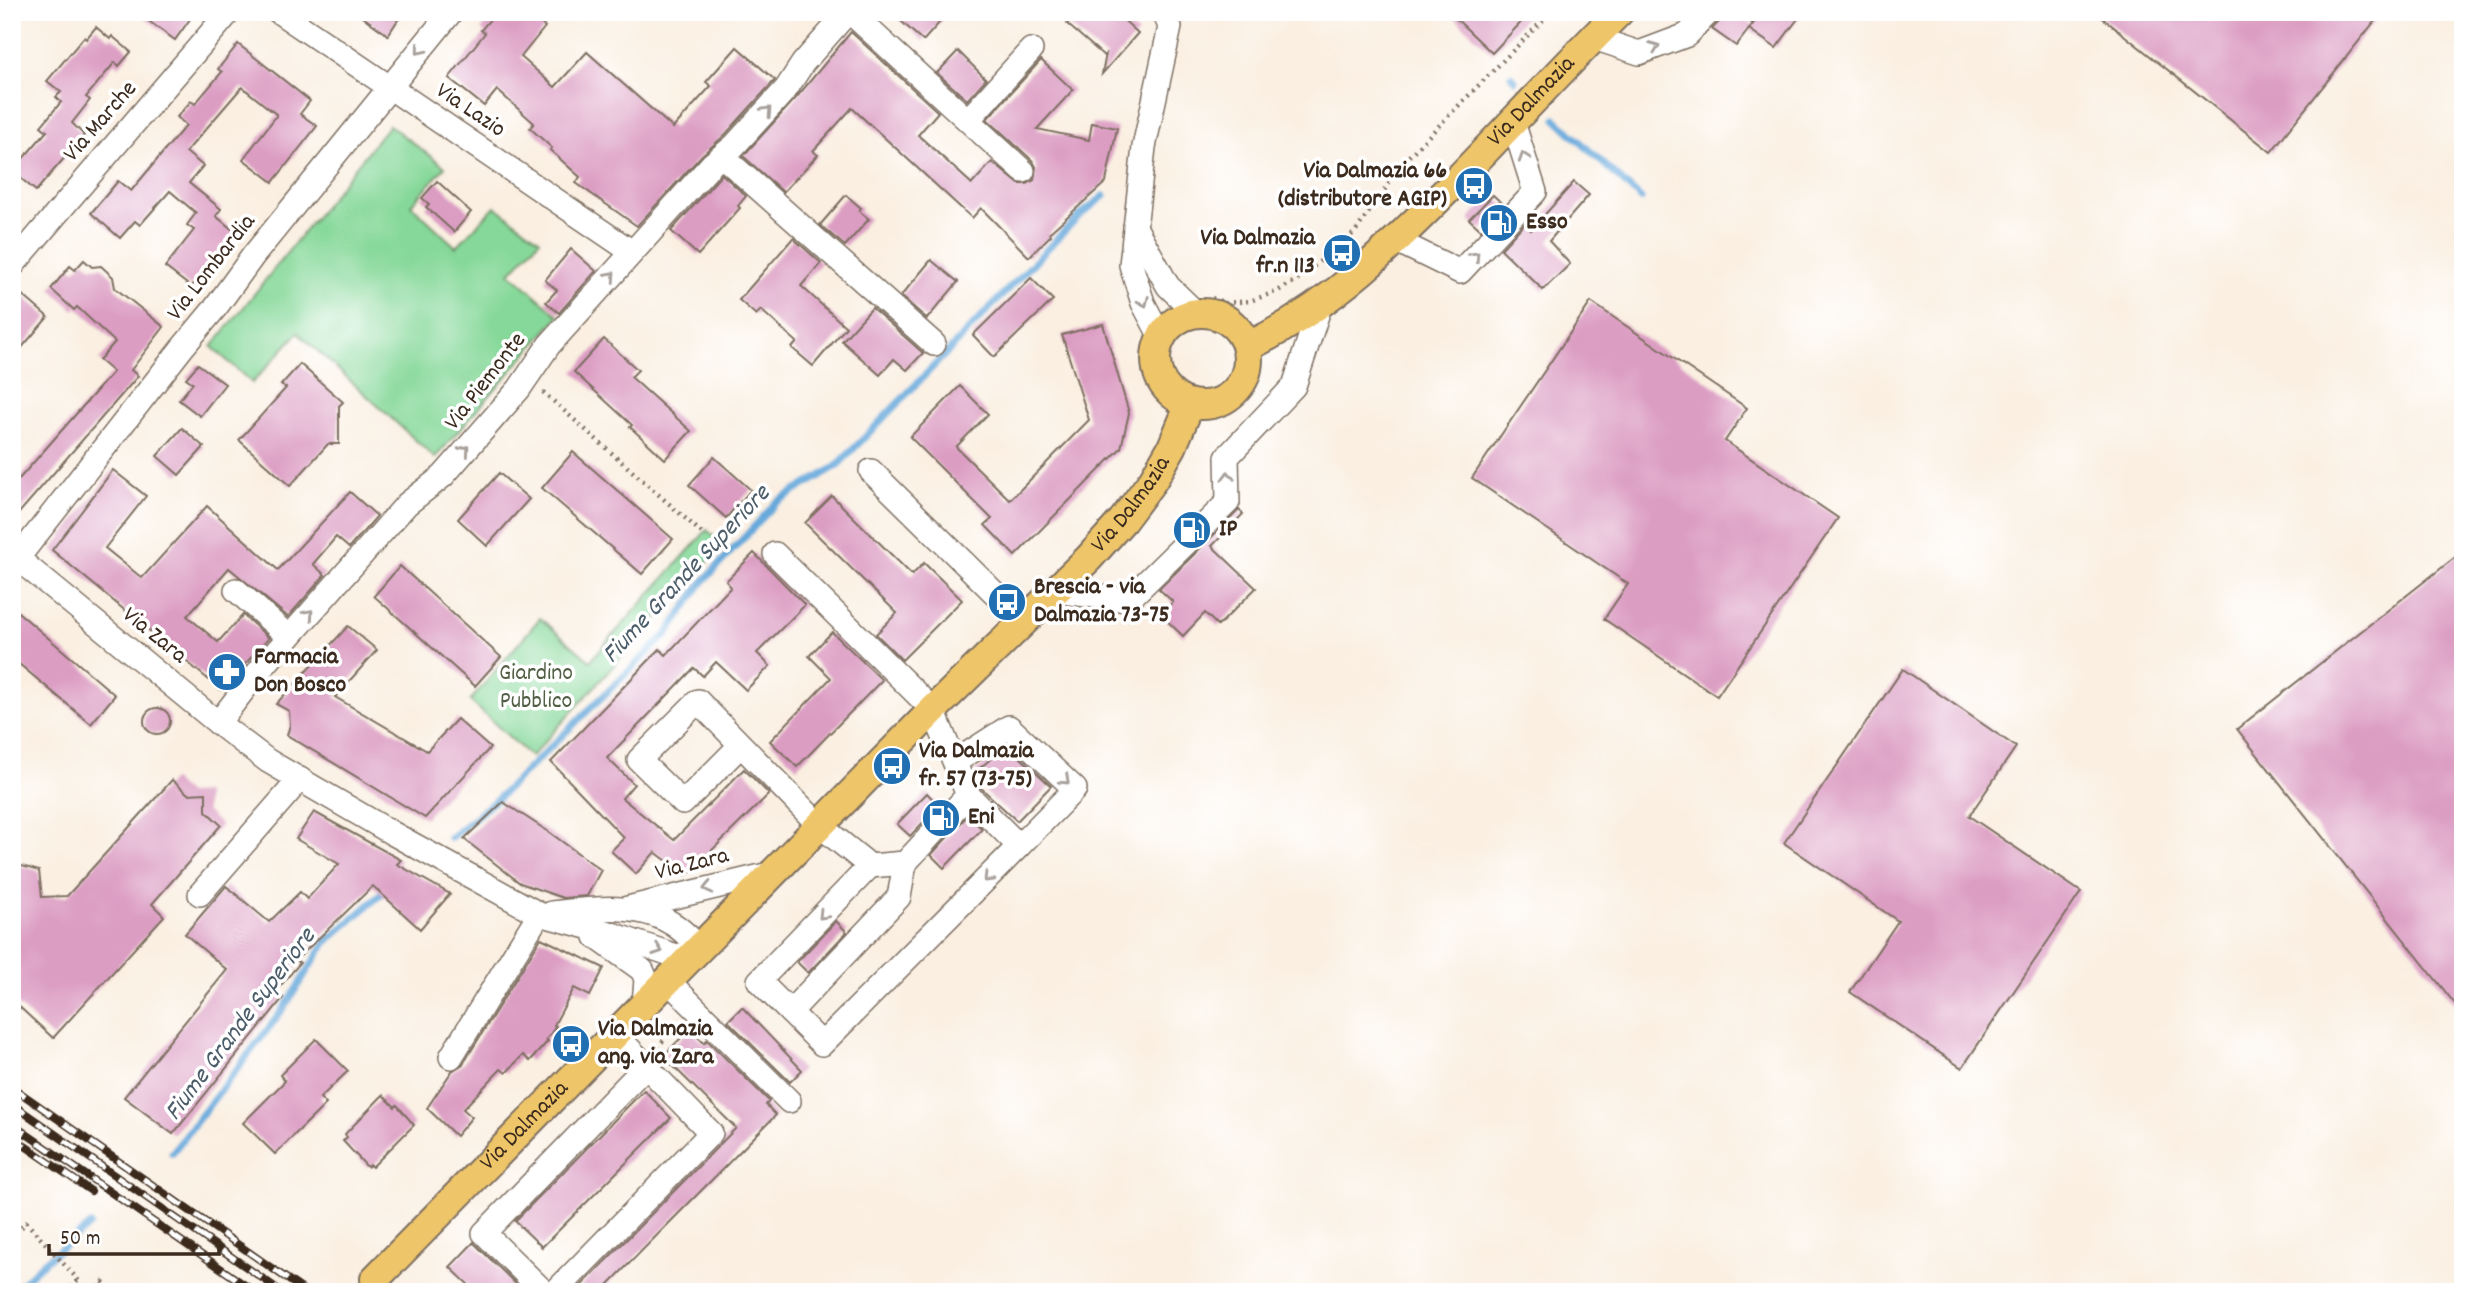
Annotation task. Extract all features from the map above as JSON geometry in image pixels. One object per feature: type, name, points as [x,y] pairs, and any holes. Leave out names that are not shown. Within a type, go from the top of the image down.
[{"type":"main road","name":"Via Dalmazia","points":[[1247,347],[1282,330],[1320,306],[1397,241],[1619,12]]},
{"type":"main road","points":[[1199,304],[1228,321],[1243,337],[1247,347],[1248,366],[1235,392],[1210,405],[1190,404],[1172,394],[1160,377],[1156,357],[1161,337],[1176,321],[1199,304]]},
{"type":"main road","name":"Via Dalmazia","points":[[375,1279],[1123,520],[1153,480],[1172,447],[1190,404]]},
{"type":"street","name":"Via Marche","points":[[12,266],[229,12]]},
{"type":"street","name":"Via Lazio","points":[[279,12],[632,252]]},
{"type":"street","name":"Via Lombardia","points":[[15,556],[451,12]]},
{"type":"street","points":[[849,12],[1023,171]]},
{"type":"street","name":"Via Piemonte","points":[[218,723],[289,637],[407,504],[443,476],[519,389],[549,345],[712,164],[723,156],[786,89],[803,63],[849,12]]},
{"type":"street","points":[[1161,337],[1143,303],[1131,265],[1144,147],[1170,27],[1164,12]]},
{"type":"street","points":[[1594,37],[1639,52],[1687,34],[1709,12]]},
{"type":"street","points":[[968,120],[1031,50]]},
{"type":"street","points":[[1397,241],[1460,272],[1535,192],[1513,122]]},
{"type":"street","points":[[723,156],[934,344]]},
{"type":"street","points":[[1135,227],[1168,286],[1199,304]]},
{"type":"street","points":[[1054,592],[1128,600],[1228,502],[1227,457],[1294,386],[1320,306]]},
{"type":"street","points":[[871,471],[1024,622]]},
{"type":"street","points":[[775,554],[933,710],[968,794],[1019,846]]},
{"type":"street","name":"Via Zara","points":[[15,556],[268,761],[391,833],[539,914],[629,939],[673,955],[696,953],[680,929],[662,918],[622,909]]},
{"type":"street","points":[[236,590],[289,637]]},
{"type":"street","points":[[741,744],[683,803],[639,760],[698,701],[741,744],[820,825],[870,866]]},
{"type":"street","points":[[905,863],[870,866],[759,981],[822,1044],[1075,789],[1009,727],[955,762]]},
{"type":"street","points":[[200,894],[299,779]]},
{"type":"street","points":[[790,1012],[899,897],[905,863],[968,794]]},
{"type":"street","name":"Via Zara","points":[[539,914],[622,909],[774,873]]},
{"type":"street","points":[[451,1058],[539,914]]},
{"type":"street","name":"Via Zara","points":[[579,926],[642,970],[646,979],[645,1004]]},
{"type":"street","points":[[668,981],[789,1101]]},
{"type":"street","points":[[555,1292],[711,1133],[616,1035]]},
{"type":"street","points":[[544,1292],[484,1233],[644,1064]]},
{"type":"path","points":[[1201,17],[1208,12]]},
{"type":"path","points":[[1199,304],[1250,301],[1278,291],[1300,278],[1355,232],[1407,158],[1551,12]]},
{"type":"path","points":[[527,377],[703,534]]},
{"type":"path","points":[[644,1064],[695,1009]]},
{"type":"path","points":[[12,1238],[26,1222],[91,1292],[103,1282],[112,1292]]},
{"type":"path","points":[[66,1292],[78,1280]]},
{"type":"green space","points":[[389,125],[445,167],[411,205],[456,247],[495,206],[540,240],[510,273],[559,316],[435,458],[298,333],[252,383],[212,347]]},
{"type":"green space","name":"Giardino Pubblico","points":[[707,530],[723,545],[531,757],[470,701],[540,618],[590,661]]},
{"type":"building","points":[[136,12],[195,12],[175,40]]},
{"type":"building","points":[[356,12],[403,12],[388,35]]},
{"type":"building","points":[[496,12],[527,12],[545,27],[521,57],[555,87],[587,52],[673,128],[711,86],[706,82],[737,47],[775,80],[637,226],[576,183],[580,177],[530,128],[534,123],[497,90],[484,106],[449,78],[485,33],[481,30]]},
{"type":"building","points":[[891,12],[949,12],[923,41]]},
{"type":"building","points":[[1078,12],[1115,12],[1138,33],[1102,74],[1106,54],[1104,56],[1067,24]]},
{"type":"building","points":[[1449,12],[1531,12],[1492,53]]},
{"type":"building","points":[[1723,12],[1738,12],[1753,24],[1736,46],[1712,29],[1720,21]]},
{"type":"building","points":[[1762,12],[1803,12],[1776,48],[1749,29]]},
{"type":"building","points":[[2095,12],[2382,12],[2271,152]]},
{"type":"building","points":[[96,27],[131,52],[119,66],[115,62],[86,97],[90,100],[72,123],[84,135],[36,191],[12,171],[47,131],[41,126],[61,102],[56,97],[61,92],[47,81],[84,37],[86,39]]},
{"type":"building","points":[[851,32],[938,112],[918,135],[972,184],[992,162],[1019,184],[1034,180],[1036,167],[1033,161],[987,119],[1041,60],[1073,90],[1037,129],[1089,140],[1092,123],[1117,128],[1106,182],[1049,233],[1051,235],[1029,257],[981,208],[972,218],[852,108],[813,151],[818,155],[783,192],[743,156]]},
{"type":"building","points":[[238,44],[310,101],[300,114],[317,126],[273,182],[243,159],[277,115],[242,87],[186,152],[203,166],[189,183],[221,209],[216,216],[234,231],[191,287],[165,267],[194,230],[187,225],[196,213],[170,191],[140,225],[135,221],[120,238],[91,213],[118,181],[131,191],[186,125],[177,117],[191,101],[195,104],[222,72],[218,69]]},
{"type":"building","points":[[958,51],[986,79],[967,100],[937,73]]},
{"type":"building","points":[[722,174],[746,196],[738,206],[740,208],[698,255],[671,231]]},
{"type":"building","points":[[437,181],[471,212],[454,232],[426,207],[429,204],[422,198]]},
{"type":"building","points":[[1574,182],[1589,195],[1549,241],[1570,264],[1543,290],[1501,249],[1524,224],[1531,230]]},
{"type":"building","points":[[846,195],[869,219],[845,246],[820,225]]},
{"type":"building","points":[[1493,195],[1504,205],[1481,230],[1469,219]]},
{"type":"building","points":[[793,238],[821,263],[801,286],[846,327],[813,366],[792,348],[797,342],[761,310],[756,315],[739,300]]},
{"type":"building","points":[[571,249],[596,271],[559,313],[546,302],[557,290],[545,280]]},
{"type":"building","points":[[84,260],[92,267],[101,266],[113,277],[115,288],[164,327],[131,370],[138,376],[12,521],[12,487],[113,372],[99,360],[115,342],[77,307],[74,310],[51,289],[70,266],[75,270]]},
{"type":"building","points":[[931,260],[958,282],[927,319],[901,296]]},
{"type":"building","points":[[1031,278],[1053,300],[994,357],[973,335]]},
{"type":"building","points":[[12,286],[48,317],[12,359]]},
{"type":"building","points":[[1591,302],[1747,408],[1725,441],[1838,518],[1717,696],[1604,619],[1628,584],[1472,478]]},
{"type":"building","points":[[872,308],[923,353],[907,370],[894,359],[880,375],[842,341]]},
{"type":"building","points":[[1103,324],[1129,413],[1121,448],[1015,556],[985,525],[992,519],[910,437],[960,386],[988,414],[956,447],[1010,500],[1089,420],[1062,335]]},
{"type":"building","points":[[604,339],[638,370],[631,377],[691,431],[665,459],[574,372]]},
{"type":"building","points":[[198,364],[225,384],[200,416],[179,400],[193,383],[186,378]]},
{"type":"building","points":[[300,364],[343,402],[339,406],[339,444],[328,444],[290,486],[239,440],[286,388],[281,385]]},
{"type":"building","points":[[182,428],[204,447],[179,475],[157,456]]},
{"type":"building","points":[[573,452],[673,539],[642,574],[542,488]]},
{"type":"building","points":[[714,457],[751,490],[726,518],[689,485]]},
{"type":"building","points":[[113,470],[146,496],[105,548],[142,578],[207,506],[278,570],[350,492],[377,516],[349,548],[336,537],[313,564],[325,575],[288,617],[229,568],[187,616],[218,642],[243,615],[269,638],[221,690],[52,550]]},
{"type":"building","points":[[499,473],[529,499],[487,546],[458,519]]},
{"type":"building","points":[[832,496],[912,575],[924,563],[962,600],[902,660],[876,634],[897,613],[805,523]]},
{"type":"building","points":[[1239,510],[1243,514],[1212,546],[1256,588],[1218,626],[1205,613],[1183,636],[1161,615],[1173,602],[1159,589]]},
{"type":"building","points":[[2463,551],[2463,1014],[2237,729]]},
{"type":"building","points":[[754,553],[805,605],[757,653],[770,666],[746,690],[716,662],[703,676],[694,668],[607,758],[634,784],[622,798],[674,840],[744,769],[769,794],[701,861],[704,863],[686,875],[655,852],[636,874],[611,851],[624,838],[551,762],[660,649],[666,655],[731,587],[726,581]]},
{"type":"building","points":[[400,566],[501,657],[475,686],[374,596]]},
{"type":"building","points":[[12,607],[115,695],[91,724],[12,658]]},
{"type":"building","points":[[348,626],[377,650],[335,697],[427,751],[457,719],[490,748],[425,818],[287,735],[290,725],[289,711],[276,704]]},
{"type":"building","points":[[832,632],[882,680],[797,767],[770,741],[831,678],[809,656]]},
{"type":"building","points":[[1903,669],[2016,747],[1969,816],[2081,892],[1962,1068],[1850,992],[1898,921],[1784,843]]},
{"type":"building","points":[[157,708],[166,712],[170,721],[166,730],[157,734],[148,730],[144,721],[148,712]]},
{"type":"building","points":[[1007,745],[1051,786],[1017,821],[980,787],[974,773]]},
{"type":"building","points":[[172,780],[188,794],[206,793],[206,811],[221,825],[152,904],[164,916],[53,1038],[12,1000],[12,863],[39,871],[42,897],[67,896]]},
{"type":"building","points":[[927,793],[939,806],[910,836],[897,824]]},
{"type":"building","points":[[503,802],[601,870],[587,896],[563,898],[520,883],[464,839]]},
{"type":"building","points":[[314,812],[401,860],[397,864],[450,894],[420,929],[373,886],[296,960],[300,963],[275,992],[283,998],[173,1134],[124,1097],[227,970],[185,934],[226,886],[269,922],[300,892],[307,899],[339,864],[296,839]]},
{"type":"building","points":[[968,815],[982,829],[944,868],[931,855]]},
{"type":"building","points":[[836,921],[847,932],[808,973],[797,962]]},
{"type":"building","points":[[541,938],[604,968],[590,996],[574,988],[554,1025],[556,1026],[546,1040],[548,1041],[530,1061],[523,1055],[506,1073],[501,1069],[463,1109],[472,1117],[456,1136],[427,1108],[452,1071],[463,1064]]},
{"type":"building","points":[[742,1007],[802,1070],[790,1082],[728,1021]]},
{"type":"building","points":[[690,1029],[704,1043],[707,1040],[769,1101],[766,1105],[776,1115],[601,1292],[575,1292],[736,1128],[663,1056]]},
{"type":"building","points":[[316,1039],[348,1071],[320,1098],[326,1104],[275,1154],[243,1123],[285,1081],[280,1075]]},
{"type":"building","points":[[644,1090],[671,1118],[542,1247],[515,1221]]},
{"type":"building","points":[[383,1095],[395,1107],[397,1105],[414,1125],[372,1167],[367,1167],[343,1141],[347,1137],[345,1134]]},
{"type":"building","points":[[474,1242],[524,1292],[476,1292],[450,1267]]},
{"type":"waterway","points":[[1511,76],[1515,80]]},
{"type":"waterway","points":[[1556,119],[1641,199]]},
{"type":"waterway","name":"Fiume Grande Superiore","points":[[450,838],[497,799],[667,634],[702,583],[777,502],[837,466],[1078,217],[1104,196]]},
{"type":"waterway","name":"Fiume Grande Superiore","points":[[172,1153],[284,1008],[325,943],[387,889]]},
{"type":"waterway","name":"Fiume Grande Superiore","points":[[13,1292],[43,1263],[90,1225]]},
{"type":"railway","points":[[12,1087],[306,1292]]},
{"type":"railway","points":[[12,1104],[282,1292]]},
{"type":"railway","points":[[12,1124],[255,1292]]},
{"type":"railway","points":[[12,1137],[91,1191]]},
{"type":"place","name":"Via Dalmazia 66 (distributore AGIP)","points":[[1474,186]]},
{"type":"place","name":"Esso","points":[[1499,223]]},
{"type":"place","name":"Via Dalmazia fr.n 113","points":[[1342,253]]},
{"type":"place","name":"IP","points":[[1192,530]]},
{"type":"place","name":"Brescia - via Dalmazia 73-75","points":[[1007,602]]},
{"type":"place","name":"Farmacia Don Bosco","points":[[227,672]]},
{"type":"place","name":"Via Dalmazia fr. 57 (73-75)","points":[[892,766]]},
{"type":"place","name":"Eni","points":[[941,818]]},
{"type":"place","name":"Via Dalmazia ang. via Zara","points":[[571,1044]]}]
